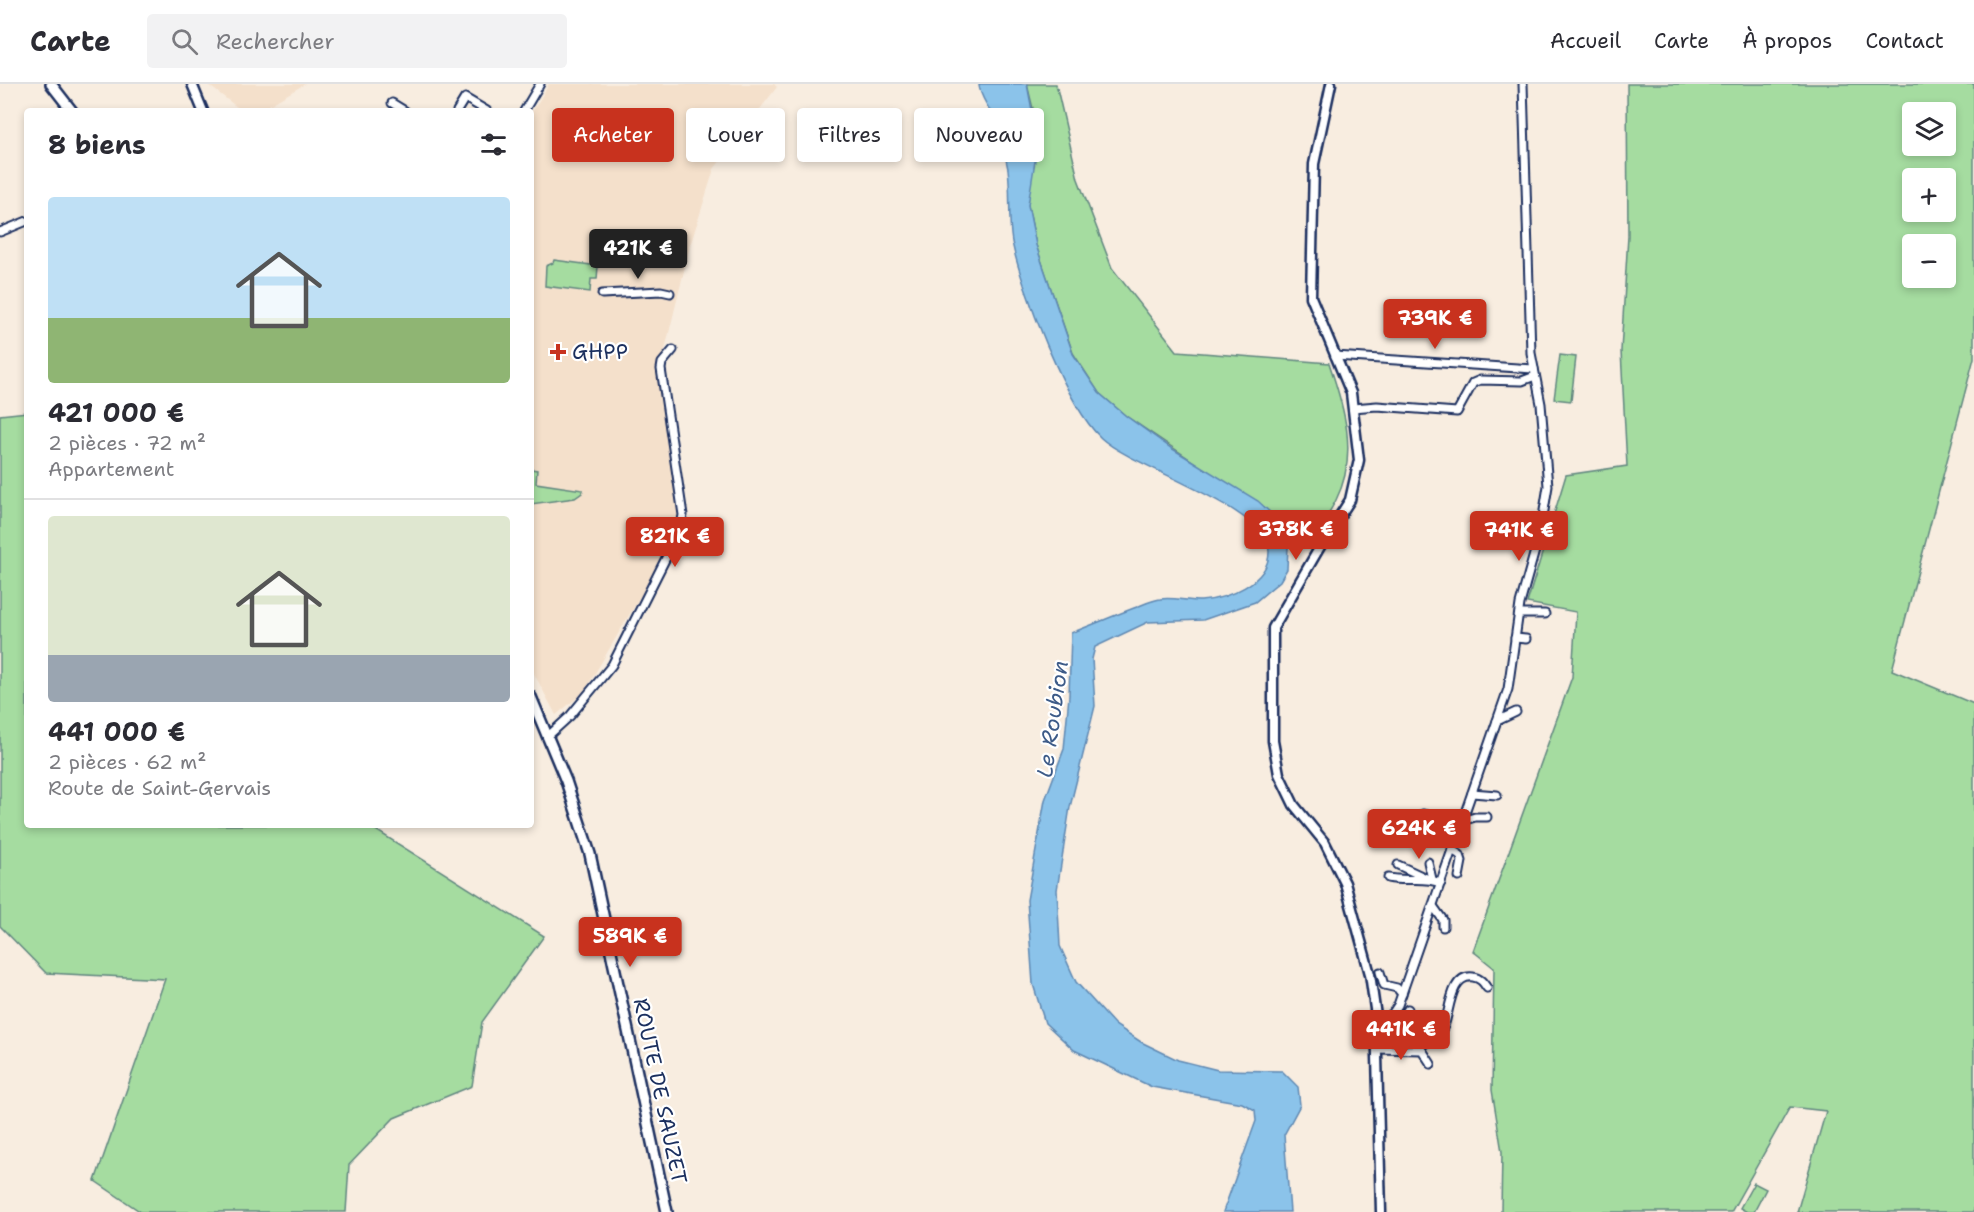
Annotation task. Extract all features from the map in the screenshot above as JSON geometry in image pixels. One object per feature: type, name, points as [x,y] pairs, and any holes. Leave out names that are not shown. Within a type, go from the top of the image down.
[{"type":"main road","points":[[51,84],[70,108]]},
{"type":"main road","name":"ROUTE DE SAUZET","points":[[534,704],[579,818],[599,888],[667,1212]]},
{"type":"main road","name":"ROUTE DE SAUZET","points":[[534,716],[547,737]]},
{"type":"street","points":[[192,84],[202,108]]},
{"type":"street","points":[[526,108],[540,84]]},
{"type":"street","points":[[1331,84],[1314,164],[1311,297],[1351,393],[1359,460],[1350,500],[1273,628],[1273,741],[1278,774],[1294,805],[1324,843],[1345,883],[1371,974],[1378,1032],[1381,1212]]},
{"type":"street","points":[[1378,1032],[1398,1005],[1508,689],[1519,614],[1541,529],[1548,486],[1541,404],[1531,353],[1523,84]]},
{"type":"street","points":[[459,108],[465,98],[482,108]]},
{"type":"street","points":[[392,103],[400,108]]},
{"type":"street","points":[[0,232],[24,222]]},
{"type":"street","points":[[602,294],[662,291],[670,293]]},
{"type":"street","points":[[547,737],[570,716],[612,664],[680,530],[683,515],[661,369],[662,363],[673,350]]},
{"type":"street","points":[[1335,356],[1535,373]]},
{"type":"street","points":[[1353,408],[1377,406],[1457,412],[1473,383],[1480,380],[1522,381],[1535,373]]},
{"type":"street","points":[[1519,614],[1545,614]]},
{"type":"street","points":[[1515,638],[1526,639]]},
{"type":"street","points":[[1497,721],[1516,712]]},
{"type":"street","points":[[1472,793],[1497,795]]},
{"type":"street","points":[[1423,814],[1462,823],[1475,817],[1487,817]]},
{"type":"street","points":[[1452,850],[1460,855],[1462,861],[1459,877]]},
{"type":"street","points":[[1428,862],[1429,879]]},
{"type":"street","points":[[1398,865],[1441,883]]},
{"type":"street","points":[[1388,879],[1400,881],[1429,879]]},
{"type":"street","points":[[1433,906],[1443,920],[1443,927]]},
{"type":"street","points":[[1380,972],[1384,985],[1397,988],[1402,994]]},
{"type":"street","points":[[1378,1032],[1422,1045],[1434,1041],[1444,1026],[1458,982],[1466,977],[1474,977],[1482,981],[1487,988]]},
{"type":"street","points":[[1378,1032],[1396,1027],[1408,1009]]},
{"type":"street","points":[[1377,1049],[1422,1050],[1431,1064]]},
{"type":"shaded area","points":[[207,84],[305,84],[264,108],[238,108]]},
{"type":"shaded area","points":[[549,84],[774,84],[777,87],[761,108],[686,108],[686,162],[719,162],[714,169],[690,246],[661,366],[684,522],[584,692],[556,715],[534,674],[534,109]]},
{"type":"green space","points":[[1027,84],[1056,84],[1078,179],[1112,268],[1177,351],[1329,363],[1340,397],[1347,431],[1347,466],[1336,500],[1306,547],[1284,534],[1274,516],[1126,416],[1099,393],[1073,353],[1036,245],[1028,205],[1032,162],[1044,162],[1044,108],[1033,108]]},
{"type":"green space","points":[[1627,84],[1974,84],[1974,358],[1892,670],[1974,704],[1974,1212],[1797,1212],[1826,1111],[1790,1107],[1731,1212],[1501,1212],[1502,1152],[1492,1090],[1494,968],[1473,951],[1572,677],[1576,612],[1527,603],[1566,475],[1627,466],[1621,351],[1628,236]]},
{"type":"green space","points":[[554,260],[598,266],[597,279],[591,279],[590,292],[545,286],[546,266]]},
{"type":"green space","points":[[1560,355],[1576,357],[1571,401],[1554,399]]},
{"type":"green space","points":[[24,412],[24,828],[373,828],[544,936],[482,1022],[472,1086],[394,1118],[349,1165],[346,1212],[141,1212],[95,1181],[165,979],[46,973],[0,926],[0,415]]},
{"type":"green space","points":[[534,470],[537,470],[536,483],[583,490],[575,498],[534,504]]},
{"type":"green space","points":[[1754,1183],[1766,1189],[1754,1212],[1747,1212],[1740,1208]]},
{"type":"water","points":[[979,84],[1027,84],[1032,108],[988,108]]},
{"type":"water","points":[[1035,162],[1028,205],[1036,245],[1073,354],[1099,393],[1126,416],[1171,448],[1258,501],[1274,516],[1288,547],[1287,569],[1280,581],[1255,602],[1203,620],[1148,622],[1095,647],[1092,659],[1095,706],[1070,807],[1057,890],[1060,946],[1076,982],[1115,1025],[1141,1042],[1178,1060],[1218,1070],[1282,1071],[1298,1087],[1300,1105],[1284,1135],[1290,1212],[1223,1212],[1256,1121],[1255,1110],[1242,1103],[1152,1087],[1074,1050],[1045,1023],[1033,984],[1027,900],[1045,800],[1064,749],[1071,633],[1157,600],[1170,598],[1201,601],[1234,593],[1254,581],[1262,572],[1269,552],[1263,536],[1247,520],[1197,490],[1117,450],[1101,438],[1088,422],[1074,400],[1047,346],[1017,263],[1011,233],[1007,163]]},
{"type":"place","name":"GHPP","points":[[558,352]]},
{"type":"water label","name":"Le Roubion","points":[[1052,719]]}]
